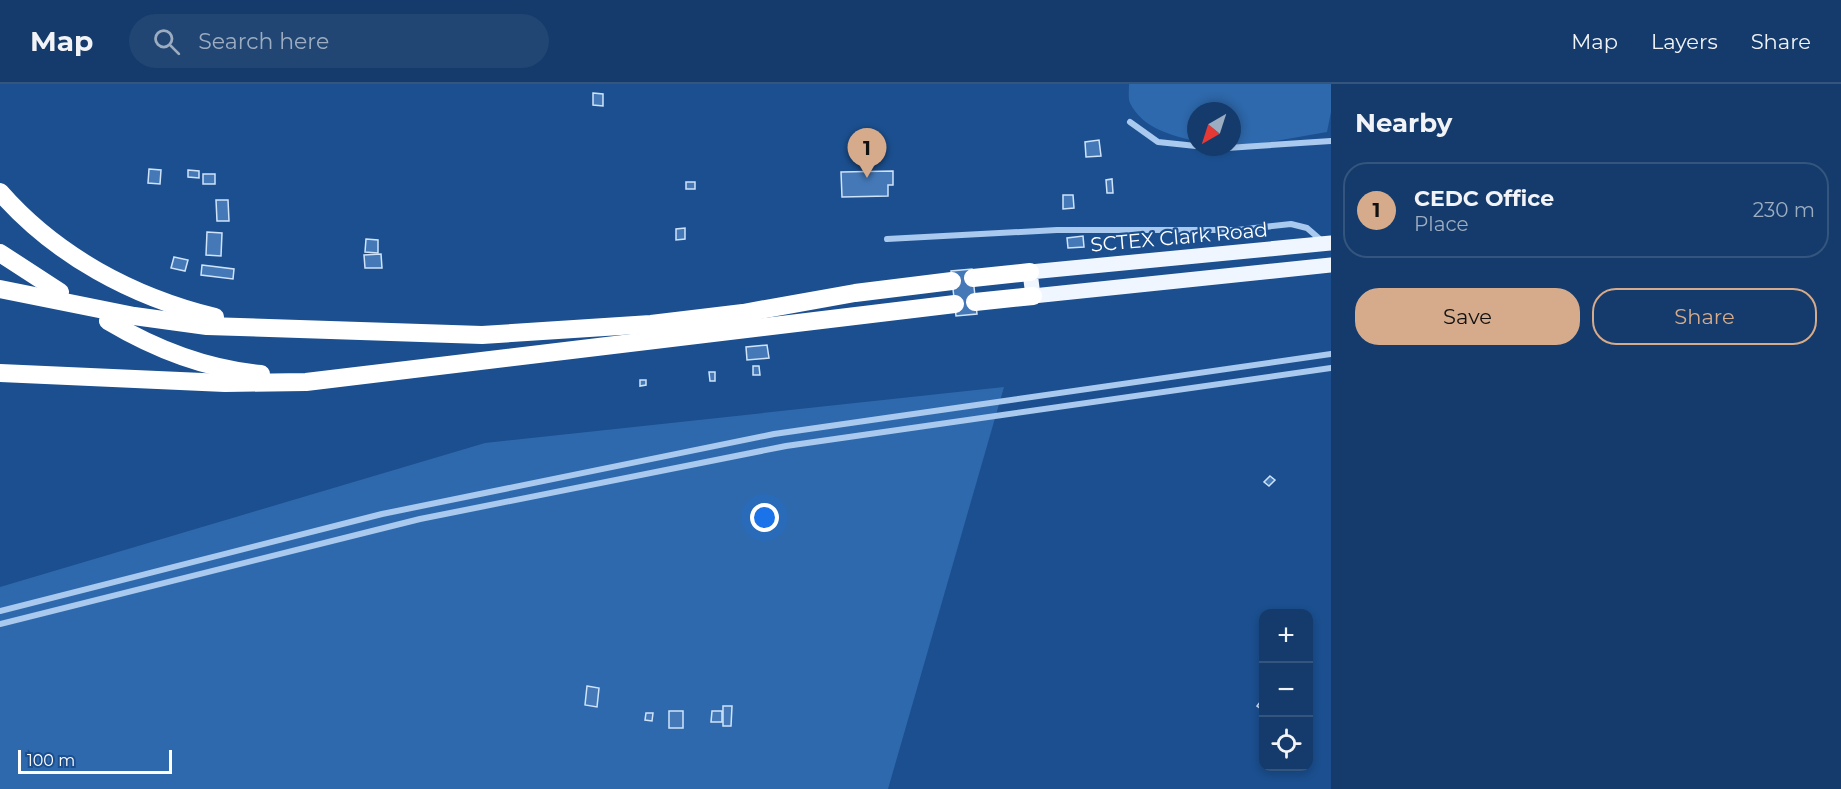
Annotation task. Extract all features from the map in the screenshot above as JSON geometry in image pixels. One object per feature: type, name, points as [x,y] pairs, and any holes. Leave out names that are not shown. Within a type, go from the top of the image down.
[{"type":"highway","points":[[0,192],[33,225],[61,248],[122,284],[187,310],[267,328]]},
{"type":"highway","points":[[0,253],[60,292]]},
{"type":"highway","points":[[973,278],[1030,272]]},
{"type":"highway","points":[[0,289],[177,323],[239,328],[451,334],[555,332],[731,314],[855,293],[952,280]]},
{"type":"highway","points":[[975,302],[1034,296]]},
{"type":"highway","points":[[0,373],[225,383],[287,383],[955,304]]},
{"type":"highway","points":[[108,321],[157,347],[208,364],[254,373],[332,377]]},
{"type":"main road","name":"SCTEX Clark Road","points":[[1030,272],[1328,243]]},
{"type":"main road","name":"SCTEX Clark Road","points":[[1034,296],[1331,265]]},
{"type":"main road","points":[[1030,272],[1034,296]]},
{"type":"street","points":[[1130,122],[1158,142],[1187,145]]},
{"type":"street","points":[[1241,147],[1331,141]]},
{"type":"street","points":[[887,239],[1057,230],[1237,230],[1291,224],[1307,228],[1328,243]]},
{"type":"street","points":[[0,610],[382,514],[774,434],[1331,354]]},
{"type":"street","points":[[0,624],[420,519],[786,447],[1331,368]]},
{"type":"shaded area","points":[[1129,84],[1331,84],[1331,112],[1327,132],[1252,145],[1241,144],[1241,102],[1187,102],[1187,139],[1158,130],[1150,125],[1135,112],[1129,97]]},
{"type":"shaded area","points":[[1004,387],[888,789],[0,789],[0,587],[485,443]]},
{"type":"building","points":[[593,93],[603,94],[603,106],[593,105]]},
{"type":"building","points":[[1099,140],[1101,156],[1086,157],[1085,142]]},
{"type":"building","points":[[149,169],[161,170],[160,184],[148,183]]},
{"type":"building","points":[[188,170],[199,171],[199,178],[188,177]]},
{"type":"building","points":[[893,171],[893,185],[888,185],[888,196],[842,197],[841,172]]},
{"type":"building","points":[[203,174],[215,174],[215,184],[203,184]]},
{"type":"building","points":[[1112,179],[1113,193],[1107,193],[1106,180]]},
{"type":"building","points":[[686,182],[695,182],[695,189],[686,189]]},
{"type":"building","points":[[1063,195],[1073,195],[1074,208],[1063,209]]},
{"type":"building","points":[[216,200],[228,200],[229,221],[217,221]]},
{"type":"building","points":[[685,228],[685,239],[676,240],[676,229]]},
{"type":"building","points":[[207,232],[222,233],[221,256],[206,255]]},
{"type":"building","points":[[1083,236],[1084,247],[1068,248],[1067,238]]},
{"type":"building","points":[[366,239],[378,240],[378,253],[365,252]]},
{"type":"building","points":[[381,254],[382,268],[365,268],[364,255]]},
{"type":"building","points":[[174,257],[188,260],[185,271],[171,268]]},
{"type":"building","points":[[202,265],[234,269],[233,279],[201,275]]},
{"type":"building","points":[[972,269],[977,314],[956,316],[951,271]]},
{"type":"building","points":[[767,345],[769,358],[747,360],[746,347]]},
{"type":"building","points":[[753,366],[759,366],[760,375],[753,375]]},
{"type":"building","points":[[709,372],[715,372],[715,381],[710,381]]},
{"type":"building","points":[[640,380],[646,380],[646,385],[640,386]]},
{"type":"building","points":[[1270,476],[1275,480],[1269,486],[1264,482]]},
{"type":"building","points":[[587,686],[599,688],[597,707],[585,705]]},
{"type":"building","points":[[723,706],[732,706],[731,726],[723,726]]},
{"type":"building","points":[[669,711],[683,711],[683,728],[669,728]]},
{"type":"building","points":[[712,711],[722,711],[722,722],[711,722]]},
{"type":"building","points":[[646,713],[653,713],[652,721],[645,720]]},
{"type":"place","name":"CEDC Office","points":[[867,178]]}]
